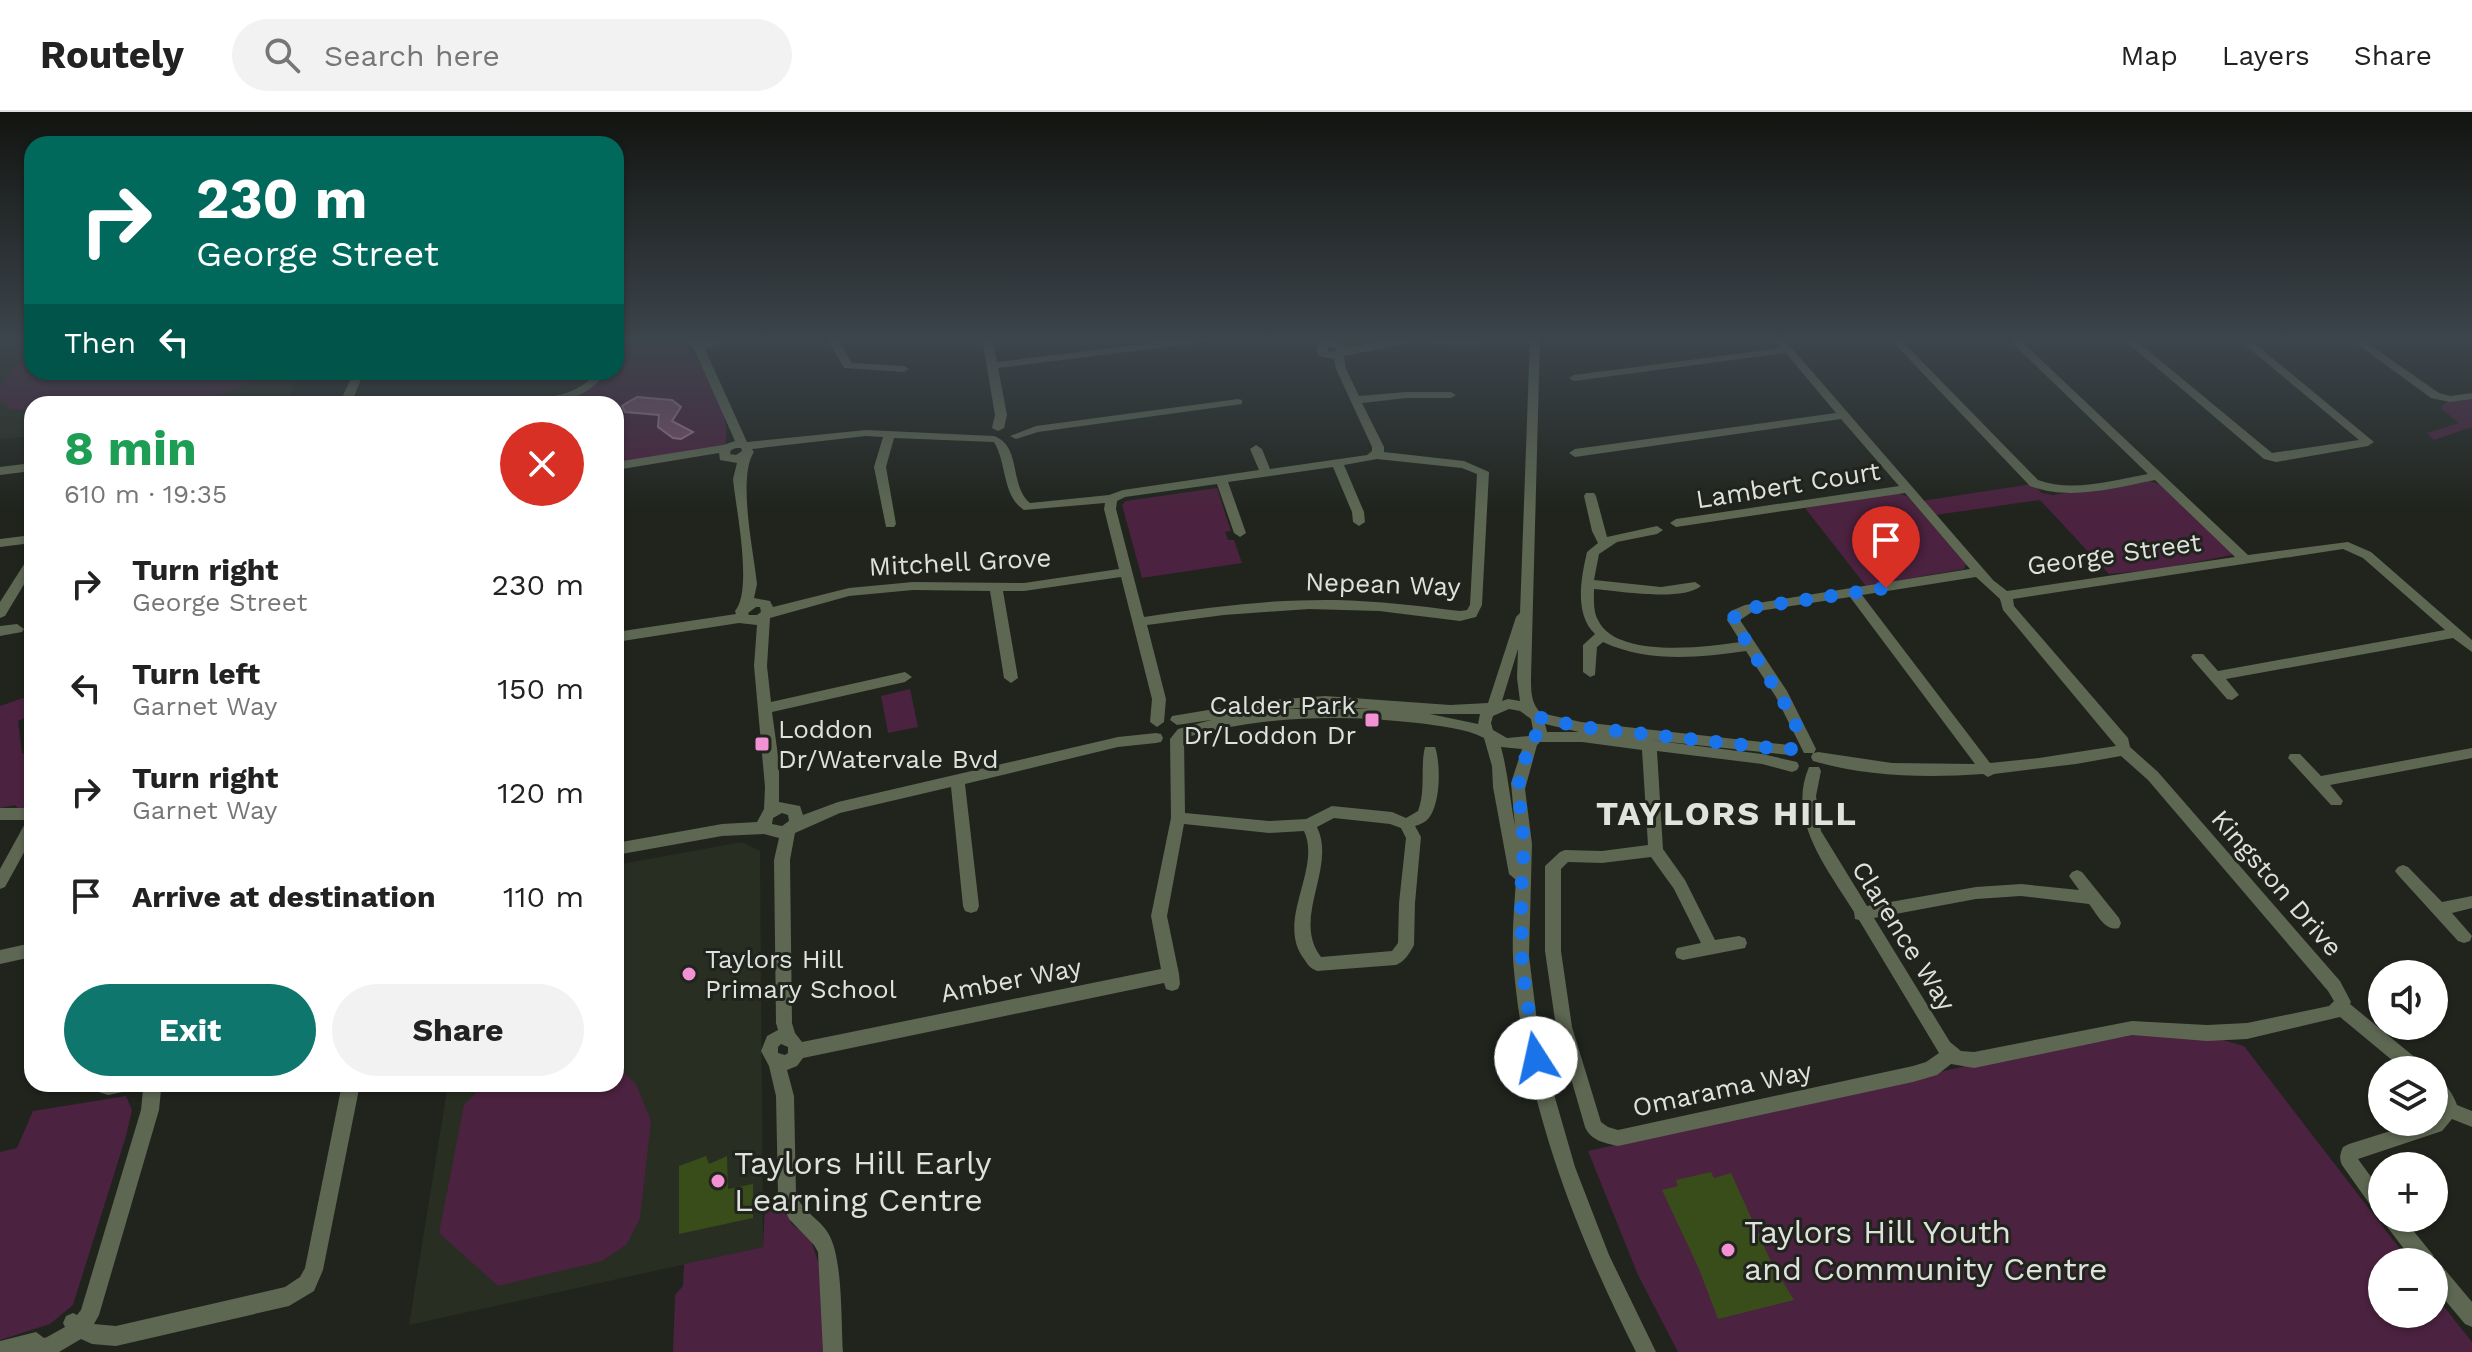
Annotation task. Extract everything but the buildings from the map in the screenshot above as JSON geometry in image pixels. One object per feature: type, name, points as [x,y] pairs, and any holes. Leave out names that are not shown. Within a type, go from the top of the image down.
[{"type":"street","points":[[723,396],[733,429],[746,450],[739,479]]},
{"type":"street","points":[[998,396],[1016,497],[1021,505],[1037,506],[1111,499],[1123,494],[1376,455],[1378,447],[1353,396]]},
{"type":"street","points":[[1355,400],[1434,396]]},
{"type":"street","points":[[1534,396],[1524,678],[1525,697],[1540,724],[1518,786],[1524,844],[1522,968],[1531,1037],[1545,1100],[1587,1221],[1646,1352]]},
{"type":"street","points":[[1828,396],[1979,572],[2006,597]]},
{"type":"street","points":[[1949,396],[2023,473],[2042,488],[2062,490],[2157,476]]},
{"type":"street","points":[[2073,396],[2245,559]]},
{"type":"street","points":[[2196,396],[2268,456],[2276,458],[2368,442],[2312,396]]},
{"type":"street","points":[[2435,396],[2450,399],[2472,396]]},
{"type":"street","points":[[624,465],[746,450],[841,434],[890,433],[971,438],[1004,431],[1238,402]]},
{"type":"street","points":[[1575,453],[1844,415]]},
{"type":"street","points":[[733,429],[726,452],[739,479],[751,584],[744,614],[758,641]]},
{"type":"street","points":[[890,433],[880,467],[890,524]]},
{"type":"street","points":[[1256,449],[1266,473]]},
{"type":"street","name":"Nepean Way","points":[[1139,622],[1219,610],[1295,605],[1367,606],[1460,616],[1471,614],[1476,605],[1483,472],[1464,465],[1376,455]]},
{"type":"street","points":[[1337,463],[1358,512],[1359,522]]},
{"type":"street","points":[[0,471],[24,468]]},
{"type":"street","points":[[1221,479],[1240,533]]},
{"type":"street","name":"Lambert Court","points":[[1676,523],[1907,489]]},
{"type":"street","points":[[1590,496],[1597,508],[1597,533],[1604,542]]},
{"type":"street","points":[[1111,499],[1109,503],[1167,730]]},
{"type":"street","points":[[1657,530],[1604,542],[1593,552],[1589,614],[1594,626],[1603,635],[1630,647],[1686,654],[1749,646]]},
{"type":"street","points":[[0,543],[24,540]]},
{"type":"street","name":"George Street","points":[[2123,749],[2123,742],[2008,607],[2006,597],[2035,589],[2328,546],[2356,549],[2472,647]]},
{"type":"street","name":"Mitchell Grove","points":[[624,636],[884,588],[996,588],[1126,572]]},
{"type":"street","points":[[1815,760],[1782,695],[1733,620],[1736,614],[1750,608],[1979,572]]},
{"type":"street","points":[[0,613],[24,574]]},
{"type":"street","points":[[751,584],[765,610],[758,641],[780,820],[790,1045],[784,1085],[787,1195],[795,1213],[821,1238],[827,1251],[833,1352]]},
{"type":"street","points":[[1589,584],[1661,591],[1695,586]]},
{"type":"street","points":[[996,588],[1011,678]]},
{"type":"street","points":[[1854,593],[1988,771]]},
{"type":"street","points":[[1521,895],[1500,787],[1499,766],[1485,719],[1493,708],[1529,600]]},
{"type":"street","points":[[0,631],[17,629]]},
{"type":"street","points":[[2215,676],[2456,633]]},
{"type":"street","points":[[1590,672],[1590,645],[1603,635]]},
{"type":"street","points":[[2198,657],[2232,695]]},
{"type":"street","points":[[766,708],[905,677]]},
{"type":"street","points":[[624,848],[838,808],[1281,704],[1326,701],[1462,713],[1516,705],[1534,714],[1581,727],[1791,749],[1815,760],[1930,772],[1988,771],[2123,749]]},
{"type":"street","points":[[1167,730],[1250,718],[1324,712],[1422,718],[1488,733],[1514,746],[1534,740],[1582,737],[1762,759],[1795,768],[1815,760]]},
{"type":"street","name":"Clarence Way","points":[[1796,725],[1791,749],[1786,756],[1809,796]]},
{"type":"street","name":"Amber Way","points":[[790,1045],[1171,979],[1159,916],[1178,818],[1179,789],[1176,762],[1167,730]]},
{"type":"street","points":[[1649,745],[1655,850],[1680,885],[1711,948]]},
{"type":"street","name":"Kingston Drive","points":[[2123,749],[2153,776],[2334,986],[2343,1002],[2341,1007]]},
{"type":"street","points":[[1406,824],[1421,817],[1426,810],[1432,766],[1430,751]]},
{"type":"street","points":[[2318,782],[2472,753]]},
{"type":"street","points":[[2295,758],[2336,801]]},
{"type":"street","name":"Clarence Way","points":[[1815,760],[1809,796],[1814,832],[1861,914],[1951,1054]]},
{"type":"street","points":[[957,780],[971,906]]},
{"type":"street","points":[[1178,818],[1269,827],[1308,825],[1332,812],[1392,818],[1406,824],[1414,837],[1406,945],[1402,954],[1396,958],[1317,964],[1305,948],[1305,890],[1316,856],[1316,841],[1308,825]]},
{"type":"street","points":[[0,814],[24,814]]},
{"type":"street","points":[[0,883],[24,839]]},
{"type":"street","name":"Omarama Way","points":[[1655,850],[1602,857],[1565,856],[1553,866],[1553,951],[1564,1027],[1594,1127],[1603,1134],[1618,1138],[1913,1074],[1931,1069],[1951,1054]]},
{"type":"street","points":[[2403,871],[2464,936]]},
{"type":"street","points":[[2077,876],[2113,923]]},
{"type":"street","points":[[1861,914],[1976,893],[2021,890],[2094,898]]},
{"type":"street","points":[[2439,909],[2472,902]]},
{"type":"street","points":[[1683,953],[1739,943]]},
{"type":"street","points":[[3,955],[24,951]]},
{"type":"street","points":[[1951,1054],[1964,1061],[1974,1060],[2132,1028],[2207,1033],[2247,1031],[2334,1012],[2341,1007],[2400,1056]]},
{"type":"street","points":[[29,1352],[65,1341],[77,1326],[96,1287],[150,1110],[152,1092]]},
{"type":"street","points":[[77,1326],[92,1334],[116,1336],[289,1296],[307,1284],[314,1270],[349,1092]]},
{"type":"street","points":[[2448,1106],[2449,1110]]},
{"type":"street","points":[[2449,1110],[2472,1119]]},
{"type":"street","points":[[2368,1189],[2352,1169],[2349,1153],[2358,1147],[2436,1125],[2449,1110]]},
{"type":"street","points":[[2402,1232],[2415,1248]]},
{"type":"street","points":[[2448,1289],[2472,1317]]},
{"type":"street","points":[[0,1351],[42,1341],[77,1326]]},
{"type":"shaded area","points":[[0,396],[289,396],[24,396],[24,437],[0,440]]},
{"type":"shaded area","points":[[0,396],[213,396],[24,396],[24,410],[11,409],[0,400]]},
{"type":"shaded area","points":[[576,396],[717,396],[725,419],[725,444],[719,448],[624,462],[624,396]]},
{"type":"shaded area","points":[[637,397],[672,400],[681,407],[672,421],[693,432],[681,439],[673,438],[658,427],[659,415],[625,412],[624,405]]},
{"type":"shaded area","points":[[2472,398],[2472,427],[2434,440],[2427,433],[2459,423],[2440,408],[2447,402]]},
{"type":"shaded area","points":[[2146,480],[2162,485],[2231,549],[2232,555],[2160,569],[2109,574],[2040,500],[1935,515],[1922,501],[2032,484],[2042,493],[2053,495]]},
{"type":"shaded area","points":[[1217,488],[1231,531],[1225,532],[1228,540],[1234,540],[1242,563],[1142,578],[1122,505],[1126,501]]},
{"type":"shaded area","points":[[1897,493],[1907,496],[1966,564],[1964,569],[1866,586],[1805,508]]},
{"type":"shaded area","points":[[910,689],[918,727],[888,733],[881,696]]},
{"type":"shaded area","points":[[24,698],[24,718],[18,721],[24,754],[24,810],[15,805],[0,808],[0,706]]},
{"type":"shaded area","name":"Taylors Hill Primary School","points":[[742,842],[760,851],[763,1247],[409,1325],[447,1092],[624,1092],[624,864]]},
{"type":"shaded area","points":[[2108,1034],[2209,1036],[2244,1046],[2368,1207],[2368,1232],[2387,1232],[2399,1248],[2368,1248],[2368,1328],[2448,1328],[2448,1312],[2472,1342],[2472,1352],[1678,1352],[1638,1275],[1588,1151]]},
{"type":"shaded area","points":[[624,1073],[636,1084],[651,1121],[640,1218],[627,1244],[602,1261],[498,1286],[439,1233],[464,1105],[477,1092],[624,1092]]},
{"type":"shaded area","points":[[126,1096],[132,1110],[126,1136],[73,1305],[50,1324],[0,1340],[0,1152],[17,1148],[33,1111]]},
{"type":"shaded area","points":[[780,1202],[792,1224],[811,1240],[821,1271],[824,1352],[673,1352],[675,1295],[683,1286],[684,1264],[763,1247],[765,1205]]},
{"type":"place","name":"Calder Park Dr/Loddon Dr","points":[[1372,720]]},
{"type":"place","name":"Loddon Dr/Watervale Bvd","points":[[762,744]]},
{"type":"place","name":"Taylors Hill Primary School","points":[[689,974]]},
{"type":"place","name":"Taylors Hill Early Learning Centre","points":[[718,1181]]},
{"type":"place","name":"Taylors Hill Youth and Community Centre","points":[[1728,1250]]},
{"type":"district","name":"TAYLORS HILL","points":[[1727,813]]},
{"type":"route","points":[[1536,1058],[1522,968],[1524,844],[1518,786],[1530,742],[1540,731],[1537,717],[1581,727],[1789,750],[1793,748],[1796,725],[1782,695],[1733,620],[1736,614],[1750,608],[1886,588]]}]
